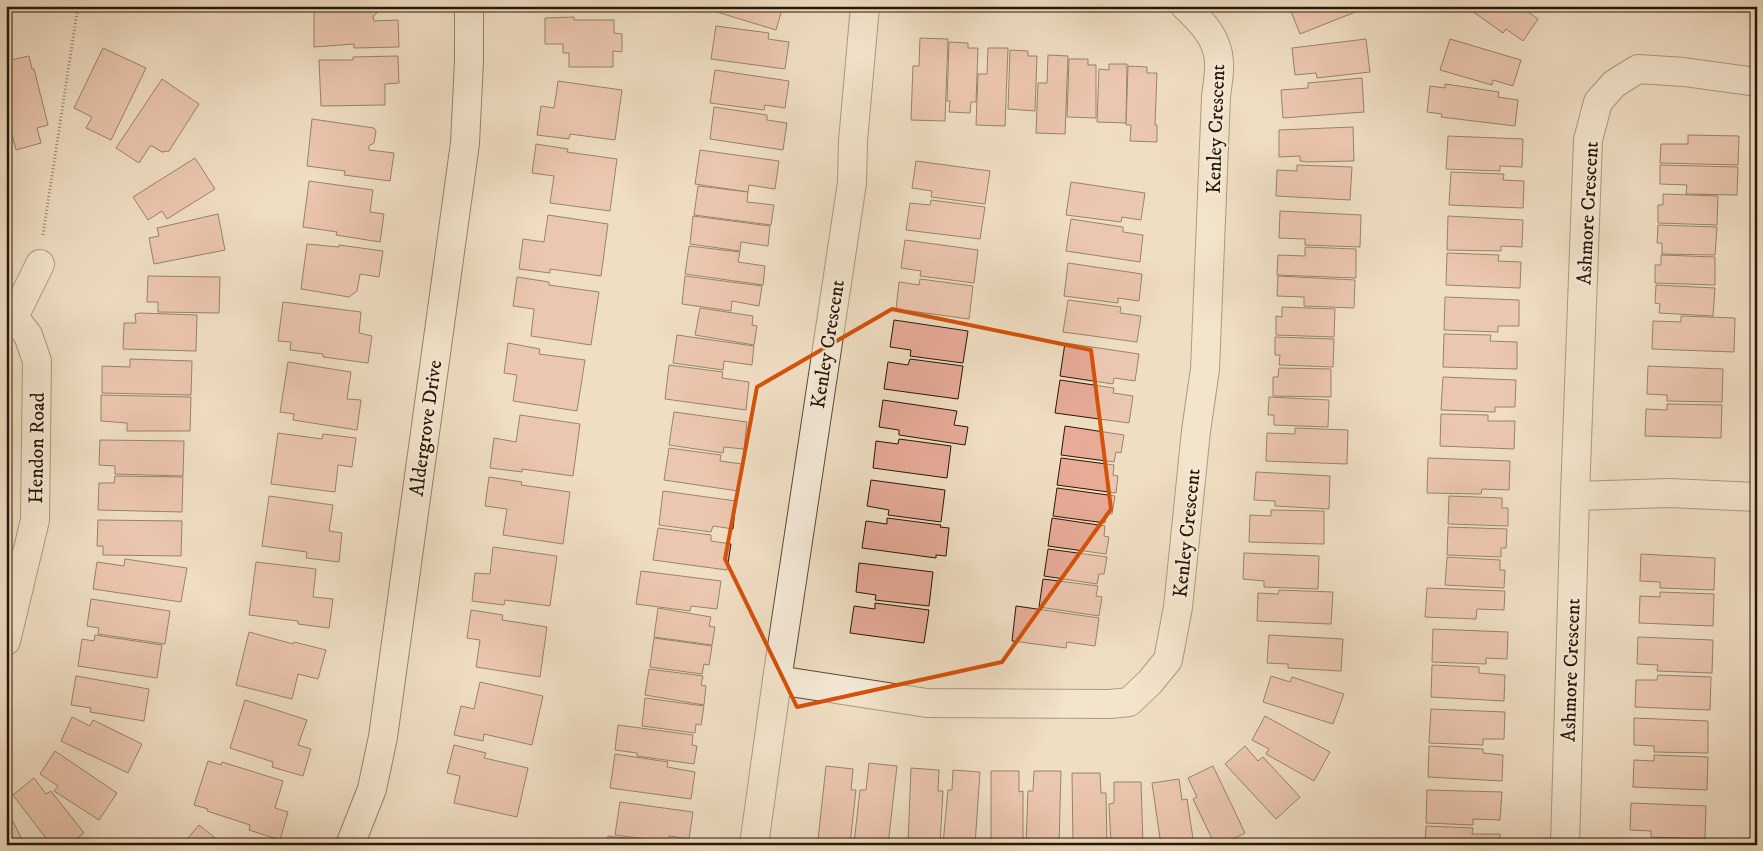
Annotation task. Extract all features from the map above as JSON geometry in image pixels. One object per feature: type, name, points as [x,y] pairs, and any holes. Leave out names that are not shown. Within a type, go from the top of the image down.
[{"type":"street","name":"Aldergrove Drive","points":[[350,845],[372,789],[383,737],[465,143],[469,81],[470,6]]},
{"type":"street","name":"Kenley Crescent","points":[[754,845],[852,183],[853,141],[865,6]]},
{"type":"street","name":"Kenley Crescent","points":[[777,680],[927,703],[1110,704],[1129,702],[1150,682],[1168,660],[1178,607],[1196,432],[1205,369],[1216,97],[1220,61],[1213,40],[1201,22],[1185,6]]},
{"type":"street","name":"Ashmore Crescent","points":[[1565,845],[1588,140],[1598,102],[1614,84],[1638,70],[1684,72],[1757,82]]},
{"type":"street","name":"Hendon Road","points":[[6,641],[35,520],[37,361],[28,335],[10,316],[40,264]]},
{"type":"street","points":[[1575,496],[1669,493],[1757,497]]},
{"type":"path","points":[[40,264],[47,206],[78,6]]},
{"type":"highlighted area","points":[[892,309],[1091,350],[1111,509],[1002,662],[797,707],[725,559],[757,387]]},
{"type":"building","points":[[314,6],[378,6],[378,12],[373,16],[374,21],[398,20],[399,47],[354,48],[354,44],[314,47]]},
{"type":"building","points":[[697,6],[783,6],[776,30]]},
{"type":"building","points":[[1296,6],[1368,7],[1300,34],[1290,9]]},
{"type":"building","points":[[1465,6],[1520,6],[1538,19],[1523,41],[1506,29],[1503,33]]},
{"type":"building","points":[[1538,6],[1549,6],[1542,12]]},
{"type":"building","points":[[1734,6],[1757,6],[1757,12],[1734,12]]},
{"type":"building","points":[[574,17],[574,20],[614,20],[614,33],[622,34],[622,52],[613,51],[613,67],[569,67],[569,53],[563,53],[563,44],[545,44],[545,18]]},
{"type":"building","points":[[716,26],[769,33],[768,39],[789,42],[785,69],[711,59]]},
{"type":"building","points":[[920,38],[948,39],[945,121],[911,120],[913,66],[919,66]]},
{"type":"building","points":[[1366,39],[1370,72],[1317,78],[1316,73],[1295,75],[1292,48]]},
{"type":"building","points":[[1450,39],[1521,60],[1513,86],[1493,80],[1492,85],[1440,70]]},
{"type":"building","points":[[949,42],[968,43],[968,48],[978,48],[976,102],[971,102],[970,113],[949,112],[950,101],[947,101]]},
{"type":"building","points":[[103,48],[146,68],[111,140],[86,128],[92,117],[74,108]]},
{"type":"building","points":[[988,48],[1008,48],[1005,126],[976,125],[978,74],[987,74]]},
{"type":"building","points":[[1010,50],[1028,51],[1028,56],[1037,56],[1035,111],[1008,109]]},
{"type":"building","points":[[1048,55],[1068,56],[1065,134],[1036,133],[1038,83],[1047,83]]},
{"type":"building","points":[[29,56],[48,125],[37,128],[41,143],[16,150],[6,111],[6,61]]},
{"type":"building","points":[[398,56],[399,83],[385,84],[385,105],[321,106],[319,60],[353,60],[353,57]]},
{"type":"building","points":[[1069,59],[1088,59],[1088,65],[1096,65],[1096,118],[1067,117]]},
{"type":"building","points":[[1109,64],[1127,64],[1126,123],[1097,122],[1099,69],[1109,70]]},
{"type":"building","points":[[1128,66],[1147,67],[1147,73],[1157,73],[1155,125],[1157,125],[1157,142],[1130,141],[1131,125],[1126,125]]},
{"type":"building","points":[[715,70],[789,81],[785,108],[765,105],[764,110],[710,103]]},
{"type":"building","points":[[1362,78],[1364,112],[1283,118],[1281,90],[1308,88],[1308,83]]},
{"type":"building","points":[[162,79],[199,104],[169,151],[162,152],[150,146],[139,163],[116,148]]},
{"type":"building","points":[[558,81],[622,90],[615,140],[570,134],[569,139],[537,135],[541,106],[554,108]]},
{"type":"building","points":[[1445,84],[1499,92],[1498,97],[1518,100],[1515,126],[1441,117],[1442,114],[1427,112],[1430,86],[1445,88]]},
{"type":"building","points":[[714,107],[767,115],[767,120],[787,123],[783,150],[710,139]]},
{"type":"building","points":[[312,119],[374,128],[376,131],[374,143],[369,146],[369,150],[394,153],[390,181],[344,175],[345,171],[307,166]]},
{"type":"building","points":[[1353,127],[1354,161],[1308,162],[1300,161],[1300,156],[1279,157],[1279,130]]},
{"type":"building","points":[[1688,135],[1739,136],[1738,165],[1660,163],[1661,144],[1688,144]]},
{"type":"building","points":[[1448,136],[1523,139],[1522,167],[1500,166],[1500,171],[1446,169]]},
{"type":"building","points":[[536,144],[568,149],[567,152],[617,159],[610,211],[550,203],[554,176],[532,173]]},
{"type":"building","points":[[700,150],[779,161],[775,189],[749,185],[748,192],[695,184]]},
{"type":"building","points":[[195,158],[215,189],[167,219],[162,211],[148,220],[133,197]]},
{"type":"building","points":[[916,161],[990,171],[985,204],[931,197],[932,191],[912,188]]},
{"type":"building","points":[[1297,165],[1352,167],[1350,200],[1276,196],[1277,170],[1297,171]]},
{"type":"building","points":[[1660,165],[1738,167],[1737,195],[1686,194],[1687,185],[1660,184]]},
{"type":"building","points":[[1451,172],[1504,174],[1503,180],[1524,181],[1523,208],[1449,205]]},
{"type":"building","points":[[309,181],[373,190],[370,212],[384,214],[380,242],[336,235],[337,232],[303,227]]},
{"type":"building","points":[[1071,182],[1145,193],[1141,220],[1122,217],[1121,222],[1066,215]]},
{"type":"building","points":[[698,186],[748,192],[747,202],[774,205],[771,225],[694,215]]},
{"type":"building","points":[[1663,194],[1718,196],[1717,225],[1658,223],[1658,205],[1663,205]]},
{"type":"building","points":[[931,200],[985,207],[980,239],[906,230],[910,203],[930,205]]},
{"type":"building","points":[[1280,211],[1361,215],[1360,247],[1305,245],[1305,239],[1279,238]]},
{"type":"building","points":[[218,214],[225,250],[154,264],[149,238],[159,236],[157,228]]},
{"type":"building","points":[[548,215],[608,224],[601,276],[550,269],[550,273],[519,269],[523,239],[544,242]]},
{"type":"building","points":[[693,216],[770,226],[768,246],[741,242],[740,251],[690,244]]},
{"type":"building","points":[[1448,216],[1523,220],[1522,247],[1501,246],[1501,251],[1447,250]]},
{"type":"building","points":[[1071,219],[1123,227],[1123,232],[1143,235],[1140,262],[1066,251]]},
{"type":"building","points":[[1658,225],[1717,227],[1715,255],[1662,254],[1662,243],[1657,243]]},
{"type":"building","points":[[905,240],[978,250],[974,283],[920,276],[921,271],[901,268]]},
{"type":"building","points":[[307,244],[339,247],[339,245],[383,251],[379,277],[360,274],[357,291],[349,297],[301,289]]},
{"type":"building","points":[[689,246],[740,252],[738,262],[765,266],[763,285],[685,274]]},
{"type":"building","points":[[1305,247],[1356,249],[1356,278],[1277,275],[1278,255],[1305,256]]},
{"type":"building","points":[[1447,253],[1499,255],[1498,261],[1521,262],[1520,288],[1446,285]]},
{"type":"building","points":[[1661,255],[1715,257],[1715,285],[1655,283],[1655,265],[1661,265]]},
{"type":"building","points":[[1068,263],[1142,274],[1139,301],[1118,298],[1118,303],[1064,296]]},
{"type":"building","points":[[148,276],[220,277],[219,313],[158,312],[158,302],[147,302]]},
{"type":"building","points":[[685,276],[762,286],[759,306],[732,301],[731,311],[682,304]]},
{"type":"building","points":[[1278,276],[1355,280],[1354,308],[1304,306],[1304,297],[1277,296]]},
{"type":"building","points":[[517,277],[549,282],[549,285],[599,292],[591,345],[531,336],[534,309],[513,306]]},
{"type":"building","points":[[920,279],[973,286],[969,319],[896,309],[899,282],[919,285]]},
{"type":"building","points":[[1656,285],[1715,288],[1713,316],[1659,313],[1660,304],[1655,303]]},
{"type":"building","points":[[1445,297],[1519,300],[1519,326],[1498,326],[1498,332],[1444,330]]},
{"type":"building","points":[[1068,300],[1121,307],[1120,313],[1141,316],[1137,342],[1063,332]]},
{"type":"building","points":[[283,302],[361,312],[359,333],[372,336],[368,363],[290,350],[291,342],[278,341]]},
{"type":"building","points":[[1282,307],[1335,309],[1334,337],[1276,335],[1276,316],[1282,317]]},
{"type":"building","points":[[700,308],[753,316],[752,325],[757,326],[754,345],[695,335]]},
{"type":"building","points":[[135,314],[197,315],[196,351],[123,349],[124,323],[136,323]]},
{"type":"building","points":[[1681,316],[1735,318],[1734,352],[1652,349],[1653,321],[1681,322]]},
{"type":"building","points":[[894,320],[968,331],[963,363],[910,356],[911,350],[890,347]]},
{"type":"building","points":[[1444,334],[1491,335],[1490,341],[1517,342],[1517,369],[1443,367]]},
{"type":"building","points":[[677,335],[754,346],[752,365],[724,361],[723,370],[673,363]]},
{"type":"building","points":[[1275,337],[1334,339],[1333,367],[1279,365],[1280,355],[1275,355]]},
{"type":"building","points":[[508,343],[540,349],[539,354],[585,360],[577,411],[513,401],[517,375],[504,373]]},
{"type":"building","points":[[1065,343],[1139,354],[1135,381],[1114,378],[1113,384],[1060,376]]},
{"type":"building","points":[[130,359],[192,361],[191,395],[102,393],[102,366],[130,367]]},
{"type":"building","points":[[910,359],[963,366],[958,399],[884,389],[888,362],[908,365]]},
{"type":"building","points":[[288,362],[351,372],[347,399],[361,400],[357,430],[293,420],[294,414],[280,412]]},
{"type":"building","points":[[669,365],[723,372],[722,378],[749,382],[746,410],[665,399]]},
{"type":"building","points":[[1648,366],[1723,369],[1722,402],[1667,401],[1667,395],[1647,394]]},
{"type":"building","points":[[1279,368],[1331,369],[1331,397],[1273,396],[1273,377],[1278,377]]},
{"type":"building","points":[[1443,377],[1516,380],[1515,407],[1495,407],[1495,412],[1441,410]]},
{"type":"building","points":[[1060,380],[1114,388],[1113,393],[1133,396],[1129,423],[1055,413]]},
{"type":"building","points":[[101,395],[191,397],[190,431],[127,431],[127,423],[101,421]]},
{"type":"building","points":[[1269,397],[1329,400],[1328,427],[1274,425],[1274,415],[1268,415]]},
{"type":"building","points":[[883,400],[957,411],[954,425],[968,427],[965,445],[899,435],[899,430],[879,427]]},
{"type":"building","points":[[1667,404],[1722,405],[1721,438],[1645,436],[1646,409],[1667,410]]},
{"type":"building","points":[[674,412],[747,422],[744,449],[724,447],[723,453],[669,445]]},
{"type":"building","points":[[1441,414],[1488,415],[1488,421],[1515,421],[1514,449],[1440,446]]},
{"type":"building","points":[[520,415],[580,424],[573,476],[522,469],[522,472],[490,468],[494,438],[516,442]]},
{"type":"building","points":[[1065,426],[1124,435],[1121,453],[1116,452],[1114,462],[1061,455]]},
{"type":"building","points":[[1295,428],[1348,430],[1347,464],[1266,461],[1267,433],[1295,434]]},
{"type":"building","points":[[278,433],[322,439],[323,434],[356,438],[352,467],[338,465],[335,492],[271,484]]},
{"type":"building","points":[[899,439],[951,446],[947,478],[873,468],[876,441],[898,444]]},
{"type":"building","points":[[100,440],[184,441],[183,476],[115,474],[115,466],[99,465]]},
{"type":"building","points":[[669,448],[721,455],[720,461],[742,464],[738,491],[664,480]]},
{"type":"building","points":[[1061,458],[1114,465],[1113,475],[1118,476],[1116,493],[1057,485]]},
{"type":"building","points":[[1428,458],[1510,461],[1509,490],[1482,489],[1481,494],[1427,493]]},
{"type":"building","points":[[1256,472],[1330,476],[1329,509],[1275,506],[1275,501],[1254,500]]},
{"type":"building","points":[[115,476],[183,477],[182,512],[98,510],[99,483],[114,483]]},
{"type":"building","points":[[489,477],[522,482],[521,485],[570,492],[563,544],[503,535],[507,509],[485,506]]},
{"type":"building","points":[[871,480],[945,490],[941,522],[888,515],[889,510],[867,506]]},
{"type":"building","points":[[1057,488],[1115,496],[1112,514],[1107,513],[1105,523],[1053,516]]},
{"type":"building","points":[[663,491],[736,501],[733,529],[713,526],[711,532],[659,525]]},
{"type":"building","points":[[269,496],[333,505],[329,531],[342,533],[339,562],[306,558],[307,552],[262,546]]},
{"type":"building","points":[[1449,496],[1502,498],[1502,508],[1508,508],[1508,526],[1448,524]]},
{"type":"building","points":[[1271,510],[1324,511],[1324,544],[1249,542],[1250,515],[1271,516]]},
{"type":"building","points":[[887,518],[941,525],[940,527],[949,528],[946,556],[936,555],[936,558],[862,548],[866,521],[887,524]]},
{"type":"building","points":[[1052,518],[1105,526],[1104,536],[1109,537],[1106,554],[1048,546]]},
{"type":"building","points":[[98,520],[182,521],[181,556],[103,555],[103,546],[97,546]]},
{"type":"building","points":[[1448,527],[1507,529],[1506,548],[1501,548],[1501,557],[1447,555]]},
{"type":"building","points":[[658,528],[711,535],[711,541],[731,544],[727,570],[653,560]]},
{"type":"building","points":[[493,547],[557,556],[550,606],[505,600],[504,605],[472,601],[475,573],[490,574]]},
{"type":"building","points":[[1048,549],[1107,557],[1104,574],[1099,574],[1097,584],[1044,576]]},
{"type":"building","points":[[1244,553],[1319,556],[1318,589],[1264,587],[1264,581],[1243,579]]},
{"type":"building","points":[[1641,554],[1715,558],[1714,590],[1660,588],[1660,582],[1640,581]]},
{"type":"building","points":[[1447,557],[1500,560],[1500,570],[1505,570],[1504,588],[1445,585]]},
{"type":"building","points":[[125,559],[187,568],[181,602],[93,589],[97,562],[124,566]]},
{"type":"building","points":[[256,562],[316,569],[313,597],[333,599],[329,628],[298,624],[298,621],[249,615]]},
{"type":"building","points":[[859,563],[933,572],[929,606],[875,600],[876,595],[856,592]]},
{"type":"building","points":[[641,571],[721,581],[717,609],[691,606],[690,611],[636,604]]},
{"type":"building","points":[[1043,579],[1098,586],[1096,596],[1102,597],[1099,616],[1039,607]]},
{"type":"building","points":[[1427,588],[1505,591],[1504,610],[1477,609],[1476,619],[1425,617]]},
{"type":"building","points":[[1279,590],[1333,592],[1331,624],[1257,621],[1258,593],[1278,594]]},
{"type":"building","points":[[1660,592],[1714,594],[1713,626],[1639,623],[1640,596],[1660,597]]},
{"type":"building","points":[[91,599],[170,611],[165,644],[98,634],[99,628],[87,626]]},
{"type":"building","points":[[875,603],[929,610],[924,643],[850,633],[854,606],[875,609]]},
{"type":"building","points":[[1016,606],[1099,618],[1095,646],[1067,642],[1066,648],[1012,641]]},
{"type":"building","points":[[658,608],[711,617],[709,626],[715,627],[712,645],[654,637]]},
{"type":"building","points":[[471,610],[503,615],[502,620],[547,627],[540,677],[476,667],[480,640],[467,638]]},
{"type":"building","points":[[1433,629],[1508,632],[1507,659],[1486,658],[1486,664],[1432,662]]},
{"type":"building","points":[[249,632],[293,644],[294,642],[326,650],[318,679],[298,674],[292,699],[236,685]]},
{"type":"building","points":[[95,635],[162,645],[157,678],[78,666],[82,639],[94,641]]},
{"type":"building","points":[[1269,635],[1343,639],[1341,671],[1288,668],[1288,664],[1267,663]]},
{"type":"building","points":[[1638,637],[1713,640],[1712,673],[1657,671],[1658,665],[1637,664]]},
{"type":"building","points":[[654,638],[712,646],[709,665],[704,664],[702,674],[650,667]]},
{"type":"building","points":[[1432,665],[1479,667],[1479,673],[1505,675],[1504,701],[1431,697]]},
{"type":"building","points":[[649,669],[703,676],[701,685],[706,686],[704,705],[645,695]]},
{"type":"building","points":[[1658,675],[1711,677],[1710,710],[1635,707],[1636,680],[1657,680]]},
{"type":"building","points":[[76,676],[149,689],[144,721],[90,712],[91,708],[71,705]]},
{"type":"building","points":[[1271,676],[1290,682],[1292,677],[1344,694],[1333,724],[1263,702]]},
{"type":"building","points":[[480,682],[543,696],[532,745],[484,734],[483,741],[454,735],[461,706],[474,709]]},
{"type":"building","points":[[645,698],[704,706],[701,725],[696,724],[695,733],[642,726]]},
{"type":"building","points":[[245,700],[307,720],[298,745],[311,749],[303,776],[272,767],[273,762],[230,748]]},
{"type":"building","points":[[1431,709],[1505,712],[1504,739],[1483,739],[1483,745],[1429,743]]},
{"type":"building","points":[[1265,716],[1330,752],[1314,781],[1266,754],[1269,749],[1252,740]]},
{"type":"building","points":[[72,717],[90,726],[93,720],[142,744],[128,773],[61,741]]},
{"type":"building","points":[[1634,718],[1708,721],[1708,753],[1654,752],[1654,746],[1634,745]]},
{"type":"building","points":[[618,725],[693,735],[692,745],[697,746],[694,764],[637,756],[637,753],[615,750]]},
{"type":"building","points":[[454,745],[486,753],[484,758],[528,768],[517,817],[454,803],[460,776],[447,773]]},
{"type":"building","points":[[1245,746],[1258,761],[1263,757],[1300,797],[1276,819],[1225,764]]},
{"type":"building","points":[[1429,746],[1483,749],[1483,753],[1503,755],[1502,781],[1428,777]]},
{"type":"building","points":[[55,751],[117,793],[99,820],[54,791],[58,786],[40,774]]},
{"type":"building","points":[[615,754],[668,762],[667,767],[695,772],[691,799],[610,788]]},
{"type":"building","points":[[1654,755],[1708,757],[1707,790],[1633,787],[1634,760],[1654,761]]},
{"type":"building","points":[[208,761],[221,765],[222,762],[283,781],[275,808],[288,812],[280,840],[249,830],[250,825],[194,805]]},
{"type":"building","points":[[869,763],[897,766],[888,845],[854,843],[860,790],[866,790]]},
{"type":"building","points":[[826,766],[853,769],[851,790],[856,790],[850,844],[818,840]]},
{"type":"building","points":[[1213,766],[1245,833],[1221,845],[1215,845],[1193,799],[1197,797],[1188,778]]},
{"type":"building","points":[[911,768],[939,770],[938,791],[943,791],[940,845],[908,843]]},
{"type":"building","points":[[953,770],[980,772],[975,845],[943,844],[948,790],[952,790]]},
{"type":"building","points":[[991,771],[1019,771],[1019,792],[1023,791],[1023,845],[991,845]]},
{"type":"building","points":[[1034,771],[1061,771],[1059,845],[1026,845],[1028,791],[1033,791]]},
{"type":"building","points":[[1072,773],[1100,773],[1101,793],[1106,793],[1107,845],[1073,845]]},
{"type":"building","points":[[34,778],[46,794],[51,791],[84,833],[69,845],[51,845],[13,795]]},
{"type":"building","points":[[1179,779],[1182,800],[1187,799],[1194,845],[1161,845],[1152,783]]},
{"type":"building","points":[[1114,782],[1141,782],[1143,845],[1111,845],[1109,804],[1114,803]]},
{"type":"building","points":[[1427,790],[1502,792],[1500,820],[1473,819],[1473,825],[1426,823]]},
{"type":"building","points":[[620,802],[693,812],[689,839],[669,836],[669,842],[615,835]]},
{"type":"building","points":[[1631,803],[1706,806],[1705,839],[1651,837],[1651,831],[1630,830]]},
{"type":"building","points":[[6,808],[25,845],[6,845]]},
{"type":"building","points":[[199,825],[224,845],[182,845]]},
{"type":"building","points":[[1426,826],[1473,828],[1472,834],[1500,834],[1500,845],[1425,845]]},
{"type":"building","points":[[608,836],[662,843],[661,845],[607,845]]},
{"type":"building","points":[[1651,841],[1705,843],[1705,845],[1650,845]]}]
